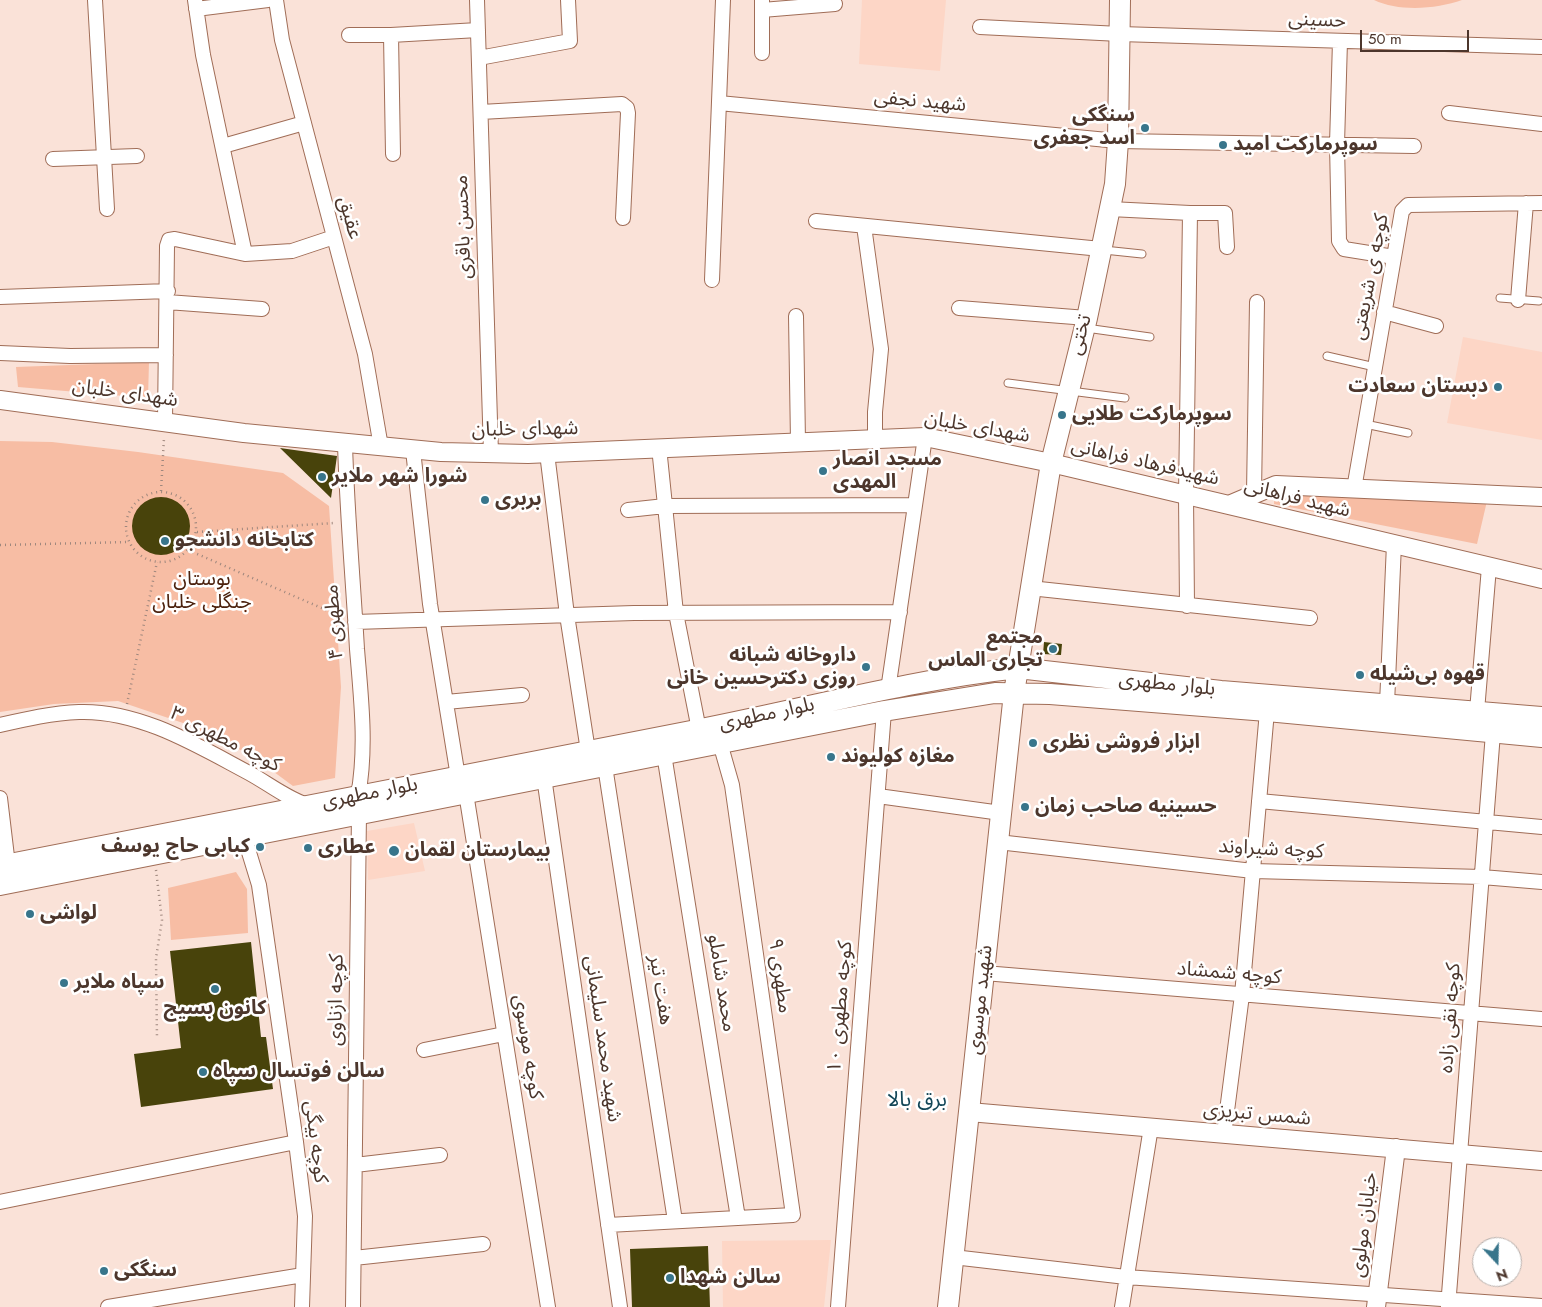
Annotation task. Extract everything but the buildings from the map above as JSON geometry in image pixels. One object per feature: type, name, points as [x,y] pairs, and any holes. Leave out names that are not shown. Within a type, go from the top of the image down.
[{"type":"main road","name":"تختی","points":[[1014,693],[1051,463],[1067,390],[1085,323],[1115,184],[1118,141],[1120,0]]},
{"type":"main road","name":"بلوار مطهری","points":[[0,885],[244,836],[359,805],[462,785],[588,751],[699,730],[888,690],[1018,668],[1221,691],[1542,717]]},
{"type":"main road","name":"بلوار مطهری","points":[[462,785],[544,777],[884,711],[995,693],[1267,711],[1542,737]]},
{"type":"main road","name":"شهید موسوی","points":[[948,1307],[1014,693]]},
{"type":"main road","name":"بلوار مطهری","points":[[4,865],[310,805],[359,805]]},
{"type":"street","points":[[95,0],[107,209]]},
{"type":"street","points":[[245,254],[195,5],[268,0]]},
{"type":"street","name":"عقیق","points":[[276,0],[282,40],[365,354],[381,447]]},
{"type":"street","name":"محسن باقری","points":[[477,0],[492,453]]},
{"type":"street","points":[[479,58],[570,41],[568,0]]},
{"type":"street","points":[[712,280],[723,0]]},
{"type":"street","points":[[762,53],[762,5],[835,4]]},
{"type":"street","name":"حسینی","points":[[980,28],[1542,47]]},
{"type":"street","points":[[348,35],[391,35],[478,30]]},
{"type":"street","points":[[391,35],[393,154]]},
{"type":"street","points":[[1340,41],[1336,144],[1338,241],[1344,249],[1394,257]]},
{"type":"street","name":"شهید نجفی","points":[[719,103],[1118,141],[1414,146]]},
{"type":"street","points":[[481,112],[622,104],[627,108],[628,113],[623,218]]},
{"type":"street","points":[[1448,113],[1542,124]]},
{"type":"street","points":[[223,146],[304,123]]},
{"type":"street","points":[[53,159],[137,156]]},
{"type":"street","points":[[1518,300],[1526,203]]},
{"type":"street","name":"کوچه ی شریعتی","points":[[1354,488],[1402,211],[1408,206],[1542,203]]},
{"type":"street","points":[[1110,209],[1225,213],[1227,247]]},
{"type":"street","points":[[1187,606],[1186,495],[1190,213]]},
{"type":"street","points":[[816,221],[1101,249]]},
{"type":"street","points":[[864,226],[882,349],[875,412],[875,440]]},
{"type":"street","points":[[164,421],[168,296],[167,246],[169,240],[175,239],[245,254],[292,251],[334,237]]},
{"type":"street","points":[[0,297],[168,296],[262,309]]},
{"type":"street","points":[[1254,492],[1257,302]]},
{"type":"street","points":[[959,308],[1085,323]]},
{"type":"street","points":[[1384,312],[1436,326]]},
{"type":"street","points":[[796,316],[798,442]]},
{"type":"street","points":[[0,353],[70,356],[166,355]]},
{"type":"street","name":"شهدای خلبان","points":[[0,400],[346,444],[413,450],[547,453],[925,437],[1051,463]]},
{"type":"street","points":[[888,690],[925,437]]},
{"type":"street","name":"مطهری ۴","points":[[346,444],[348,522],[363,729],[363,771],[359,805]]},
{"type":"street","points":[[659,447],[676,613],[699,730]]},
{"type":"street","name":"کوچه موسوی","points":[[413,450],[432,618],[504,1034],[548,1307]]},
{"type":"street","points":[[547,453],[567,615],[588,751]]},
{"type":"street","name":"شهیدفرهاد فراهانی","points":[[1051,463],[1229,505]]},
{"type":"street","name":"شهید فراهانی","points":[[1229,505],[1254,492],[1276,485],[1542,497]]},
{"type":"street","points":[[628,510],[665,506],[915,505]]},
{"type":"street","name":"شهید فراهانی","points":[[1229,505],[1542,579]]},
{"type":"street","points":[[1387,704],[1394,544]]},
{"type":"street","points":[[1477,711],[1489,567]]},
{"type":"street","points":[[1030,588],[1310,618]]},
{"type":"street","points":[[356,622],[567,615],[900,612]]},
{"type":"street","points":[[446,702],[522,695]]},
{"type":"street","name":"کوچه مطهری ۱۰","points":[[838,1307],[884,711]]},
{"type":"street","points":[[1224,1134],[1242,995],[1267,711]]},
{"type":"street","name":"کوچه مطهری ۳","points":[[0,724],[80,712],[124,717],[176,734],[272,784],[300,804],[310,805]]},
{"type":"street","name":"کوچه نقی زاده","points":[[1448,1303],[1493,733]]},
{"type":"street","name":"مطهری ۹","points":[[720,743],[732,785],[792,1215],[738,1218]]},
{"type":"street","name":"محمد شاملو","points":[[664,754],[738,1218]]},
{"type":"street","name":"هفت تیر","points":[[604,766],[675,1221]]},
{"type":"street","name":"شهید محمد سلیمانی","points":[[544,777],[620,1307]]},
{"type":"street","points":[[878,796],[1001,813]]},
{"type":"street","points":[[0,798],[4,865]]},
{"type":"street","points":[[1259,801],[1542,827]]},
{"type":"street","name":"کوچه ازناوی","points":[[353,1307],[359,805]]},
{"type":"street","name":"کوچه بیگی","points":[[244,836],[259,885],[296,1142],[305,1216],[302,1307]]},
{"type":"street","name":"کوچه شیراوند","points":[[998,842],[1253,871],[1482,877],[1542,882]]},
{"type":"street","name":"کوچه شمشاد","points":[[984,974],[1542,1019]]},
{"type":"street","points":[[424,1050],[504,1034]]},
{"type":"street","name":"شمس تبریزی","points":[[969,1112],[1542,1161]]},
{"type":"street","points":[[1122,1307],[1151,1127]]},
{"type":"street","points":[[0,1202],[296,1142]]},
{"type":"street","name":"خیابان مولوی","points":[[1377,1301],[1396,1148]]},
{"type":"street","points":[[355,1165],[440,1154]]},
{"type":"street","points":[[608,1225],[738,1218]]},
{"type":"street","points":[[354,1258],[483,1244]]},
{"type":"street","points":[[953,1257],[1126,1277],[1377,1301],[1542,1306]]},
{"type":"street","points":[[108,1307],[303,1275]]},
{"type":"lane","points":[[1101,249],[1142,254]]},
{"type":"lane","points":[[1500,298],[1540,301]]},
{"type":"lane","points":[[1085,323],[1150,337]]},
{"type":"lane","points":[[1327,356],[1375,367]]},
{"type":"lane","points":[[1008,383],[1125,398]]},
{"type":"lane","points":[[1365,424],[1408,433]]},
{"type":"path","points":[[162,491],[164,421]]},
{"type":"path","points":[[162,491],[181,497],[188,503],[197,522],[197,532],[188,550],[174,560],[157,562],[141,556],[130,542],[126,523],[134,504],[146,495],[162,491]]},
{"type":"path","points":[[197,532],[348,522]]},
{"type":"path","points":[[0,545],[130,542]]},
{"type":"path","points":[[188,550],[356,622]]},
{"type":"path","points":[[124,717],[157,562]]},
{"type":"path","points":[[153,854],[162,920],[156,958],[157,1039]]},
{"type":"shaded area","points":[[862,0],[946,0],[940,71],[859,64]]},
{"type":"shaded area","name":"دبستان سعادت","points":[[1463,337],[1542,352],[1542,440],[1447,423]]},
{"type":"shaded area","name":"بیمارستان لقمان","points":[[414,823],[425,871],[368,880],[367,831]]},
{"type":"shaded area","points":[[831,1240],[824,1307],[723,1307],[722,1241]]},
{"type":"green space","points":[[1374,0],[1462,0],[1430,7],[1406,8]]},
{"type":"green space","points":[[149,362],[148,398],[18,387],[16,367]]},
{"type":"green space","name":"بوستان جنگلی خلبان","points":[[0,441],[52,442],[138,452],[283,473],[329,506],[341,687],[335,778],[293,786],[251,755],[186,724],[118,701],[54,704],[0,712]]},
{"type":"green space","points":[[1275,491],[1487,501],[1477,544],[1274,504]]},
{"type":"green space","points":[[236,872],[247,889],[248,933],[171,940],[168,888]]},
{"type":"place","name":"سنگکی اسد جعفری","points":[[1145,128]]},
{"type":"place","name":"سوپرمارکت امید","points":[[1223,145]]},
{"type":"place","name":"دبستان سعادت","points":[[1498,387]]},
{"type":"place","name":"سوپرمارکت طلایی","points":[[1062,415]]},
{"type":"place","name":"مسجد انصار المهدی","points":[[823,471]]},
{"type":"place","name":"شورا شهر ملایر","points":[[322,477]]},
{"type":"place","name":"بربری","points":[[485,500]]},
{"type":"place","name":"کتابخانه دانشجو","points":[[165,541]]},
{"type":"place","name":"مجتمع تجاری الماس","points":[[1053,649]]},
{"type":"place","name":"داروخانه شبانه روزی دکترحسین خانی","points":[[866,667]]},
{"type":"place","name":"قهوه بی‌شیله","points":[[1360,675]]},
{"type":"place","name":"ابزار فروشی نظری","points":[[1033,743]]},
{"type":"place","name":"مغازه کولیوند","points":[[831,757]]},
{"type":"place","name":"حسینیه صاحب زمان","points":[[1025,807]]},
{"type":"place","name":"کبابی حاج یوسف","points":[[260,847]]},
{"type":"place","name":"عطاری","points":[[308,848]]},
{"type":"place","name":"بیمارستان لقمان","points":[[394,851]]},
{"type":"place","name":"لواشی","points":[[30,914]]},
{"type":"place","name":"سپاه ملایر","points":[[64,983]]},
{"type":"place","name":"کانون بسیج","points":[[215,989]]},
{"type":"place","name":"سالن فوتسال سپاه","points":[[203,1072]]},
{"type":"place","name":"سنگکی","points":[[104,1271]]},
{"type":"place","name":"سالن شهدا","points":[[670,1278]]},
{"type":"district","name":"برق بالا","points":[[917,1101]]}]
